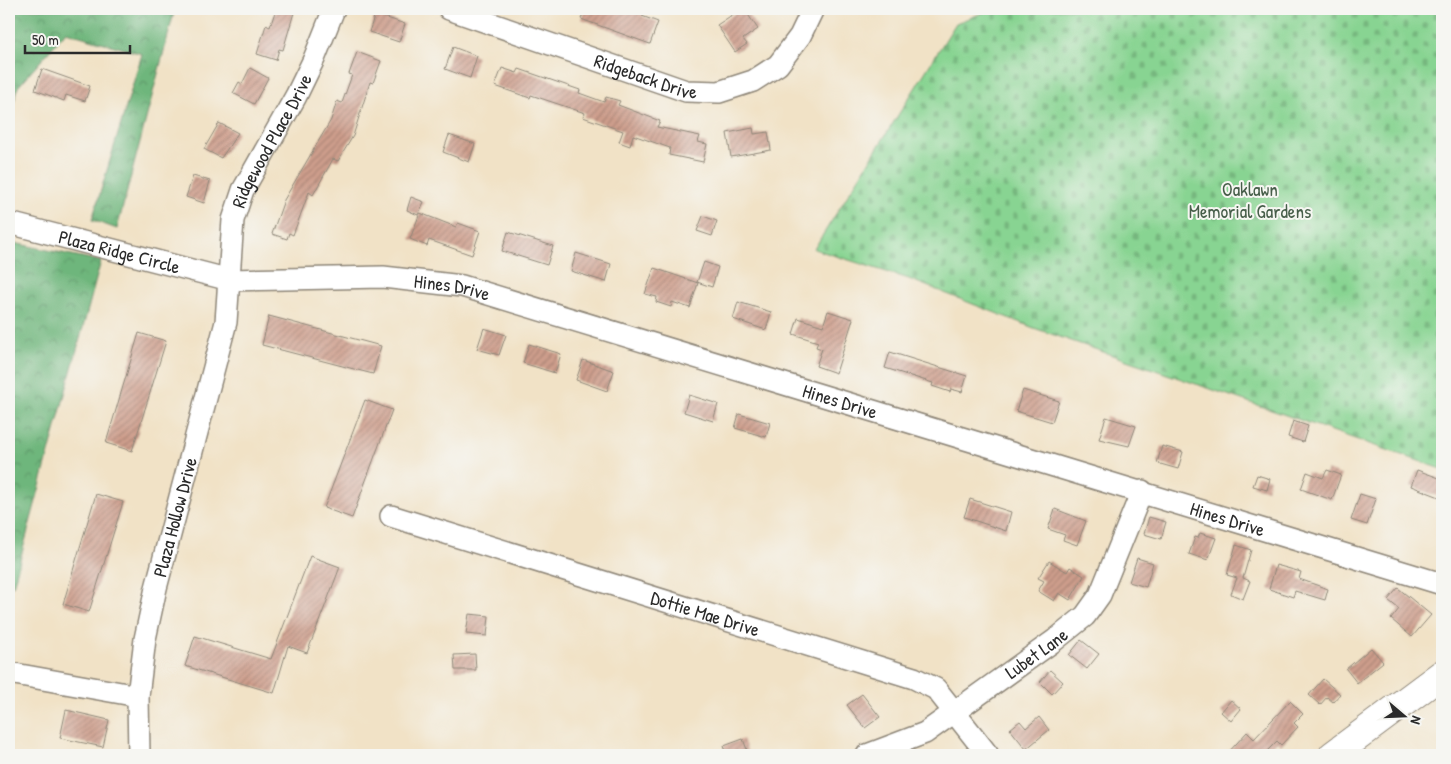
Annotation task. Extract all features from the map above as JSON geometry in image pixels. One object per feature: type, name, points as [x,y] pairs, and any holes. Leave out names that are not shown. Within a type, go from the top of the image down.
[{"type":"main road","points":[[1333,755],[1442,674]]},
{"type":"street","name":"Ridgewood Place Drive","points":[[230,280],[230,235],[240,197],[296,96],[314,59],[334,9]]},
{"type":"street","name":"Ridgeback Drive","points":[[449,9],[686,90],[719,92],[753,81],[778,65],[800,36],[813,9]]},
{"type":"street","name":"Plaza Ridge Circle","points":[[9,223],[230,280]]},
{"type":"street","name":"Hines Drive","points":[[230,280],[383,277],[462,286],[1442,584]]},
{"type":"street","name":"Plaza Hollow Drive","points":[[139,755],[138,696],[146,640],[156,588],[226,322],[230,280]]},
{"type":"street","name":"Lubet Lane","points":[[867,755],[925,733],[1055,640],[1093,606],[1142,492]]},
{"type":"street","name":"Dottie Mae Drive","points":[[391,516],[914,678],[936,689],[988,755]]},
{"type":"street","points":[[9,673],[138,696]]},
{"type":"green space","points":[[9,9],[175,9],[117,229],[92,220],[142,54],[66,32],[18,87],[9,120]]},
{"type":"green space","name":"Oaklawn Memorial Gardens","points":[[993,9],[1442,9],[1442,469],[1034,328],[909,279],[814,249],[956,23]]},
{"type":"green space","points":[[9,242],[101,261],[13,586],[9,585]]},
{"type":"building","points":[[276,9],[295,9],[283,50],[279,49],[276,60],[257,54],[266,25],[270,27]]},
{"type":"building","points":[[585,9],[644,9],[642,16],[658,22],[650,44],[581,19]]},
{"type":"building","points":[[741,9],[744,9],[758,29],[743,39],[747,44],[735,52],[717,25]]},
{"type":"building","points":[[375,14],[405,24],[399,42],[369,32]]},
{"type":"building","points":[[453,47],[477,56],[470,78],[445,69]]},
{"type":"building","points":[[357,52],[381,61],[373,83],[370,82],[353,136],[338,161],[333,159],[313,195],[309,192],[293,235],[289,233],[287,239],[272,234],[284,200],[331,120],[337,101],[342,103],[352,75],[349,74]]},
{"type":"building","points":[[250,68],[268,78],[254,104],[233,93],[239,82],[242,84]]},
{"type":"building","points":[[502,68],[517,73],[519,69],[580,90],[579,93],[604,102],[606,97],[620,101],[618,105],[660,121],[657,127],[700,136],[698,142],[707,144],[703,162],[669,155],[670,148],[633,135],[630,146],[619,142],[623,131],[583,117],[585,113],[531,95],[530,98],[495,86]]},
{"type":"building","points":[[42,69],[90,86],[85,101],[66,95],[64,101],[35,90]]},
{"type":"building","points":[[219,123],[238,133],[221,158],[204,149]]},
{"type":"building","points":[[753,128],[754,134],[768,132],[771,150],[731,157],[727,133]]},
{"type":"building","points":[[449,135],[475,144],[469,162],[443,152]]},
{"type":"building","points":[[193,176],[210,181],[204,203],[186,197]]},
{"type":"building","points":[[411,197],[424,202],[418,215],[407,210]]},
{"type":"building","points":[[420,213],[456,227],[458,223],[480,231],[472,255],[429,240],[427,246],[410,239]]},
{"type":"building","points":[[703,216],[717,221],[712,236],[697,231]]},
{"type":"building","points":[[508,232],[553,246],[547,265],[502,251]]},
{"type":"building","points":[[576,253],[611,264],[606,282],[571,271]]},
{"type":"building","points":[[704,262],[718,267],[712,287],[697,282]]},
{"type":"building","points":[[654,268],[698,283],[690,308],[672,302],[671,307],[656,302],[657,297],[645,294]]},
{"type":"building","points":[[738,302],[771,312],[766,330],[733,319]]},
{"type":"building","points":[[828,311],[853,319],[836,373],[816,366],[822,349],[816,347],[818,342],[793,334],[798,318],[823,326]]},
{"type":"building","points":[[269,316],[381,346],[373,374],[262,345]]},
{"type":"building","points":[[484,328],[506,335],[499,355],[477,349]]},
{"type":"building","points":[[139,333],[166,341],[132,451],[106,443]]},
{"type":"building","points":[[529,344],[561,354],[555,373],[523,363]]},
{"type":"building","points":[[890,352],[967,376],[962,392],[951,389],[950,392],[932,386],[933,383],[885,368]]},
{"type":"building","points":[[583,360],[614,371],[607,391],[576,380]]},
{"type":"building","points":[[1023,390],[1059,401],[1052,422],[1016,411]]},
{"type":"building","points":[[689,395],[718,404],[713,421],[684,412]]},
{"type":"building","points":[[365,400],[392,410],[352,518],[324,508]]},
{"type":"building","points":[[739,414],[770,423],[766,437],[735,428]]},
{"type":"building","points":[[1106,417],[1136,426],[1129,446],[1099,439]]},
{"type":"building","points":[[1293,421],[1308,426],[1303,442],[1288,437]]},
{"type":"building","points":[[1162,446],[1183,452],[1178,469],[1157,463]]},
{"type":"building","points":[[1327,470],[1341,475],[1332,500],[1301,489],[1307,472],[1323,478]]},
{"type":"building","points":[[1417,470],[1442,479],[1442,498],[1411,486]]},
{"type":"building","points":[[1257,475],[1270,479],[1267,490],[1253,486]]},
{"type":"building","points":[[96,494],[123,502],[89,612],[63,604]]},
{"type":"building","points":[[1360,494],[1376,499],[1367,525],[1351,520]]},
{"type":"building","points":[[970,499],[1011,512],[1006,531],[964,517]]},
{"type":"building","points":[[1055,509],[1086,521],[1077,545],[1063,540],[1065,535],[1048,529]]},
{"type":"building","points":[[1149,517],[1166,522],[1161,539],[1144,534]]},
{"type":"building","points":[[1200,533],[1216,538],[1208,560],[1189,554],[1195,537],[1198,538]]},
{"type":"building","points":[[1236,545],[1251,550],[1243,578],[1250,581],[1243,599],[1231,594],[1237,578],[1227,575]]},
{"type":"building","points":[[310,556],[340,567],[307,653],[288,646],[274,693],[185,666],[195,636],[271,659]]},
{"type":"building","points":[[1137,558],[1153,563],[1146,587],[1129,582]]},
{"type":"building","points":[[1049,561],[1067,572],[1070,567],[1084,576],[1070,600],[1059,593],[1054,601],[1038,591],[1044,581],[1038,578]]},
{"type":"building","points":[[1276,565],[1301,572],[1299,579],[1328,589],[1325,600],[1295,591],[1293,597],[1269,589]]},
{"type":"building","points":[[1398,588],[1431,615],[1412,637],[1391,619],[1399,609],[1388,600]]},
{"type":"building","points":[[469,614],[489,616],[487,636],[466,634]]},
{"type":"building","points":[[1081,640],[1099,654],[1087,669],[1069,655]]},
{"type":"building","points":[[1371,648],[1383,662],[1357,683],[1346,669]]},
{"type":"building","points":[[475,654],[476,670],[455,670],[454,655]]},
{"type":"building","points":[[1050,670],[1063,682],[1052,694],[1040,682]]},
{"type":"building","points":[[1323,679],[1340,694],[1333,702],[1327,697],[1320,705],[1309,695]]},
{"type":"building","points":[[862,694],[880,717],[865,728],[847,705]]},
{"type":"building","points":[[1231,700],[1241,709],[1231,721],[1221,712]]},
{"type":"building","points":[[1290,701],[1303,714],[1294,723],[1298,727],[1281,745],[1277,741],[1263,755],[1226,755],[1247,732],[1254,739]]},
{"type":"building","points":[[66,710],[109,720],[103,747],[60,738]]},
{"type":"building","points":[[1039,717],[1049,730],[1026,749],[1010,729],[1020,721],[1026,728]]},
{"type":"building","points":[[743,739],[749,755],[727,755],[724,746]]}]
